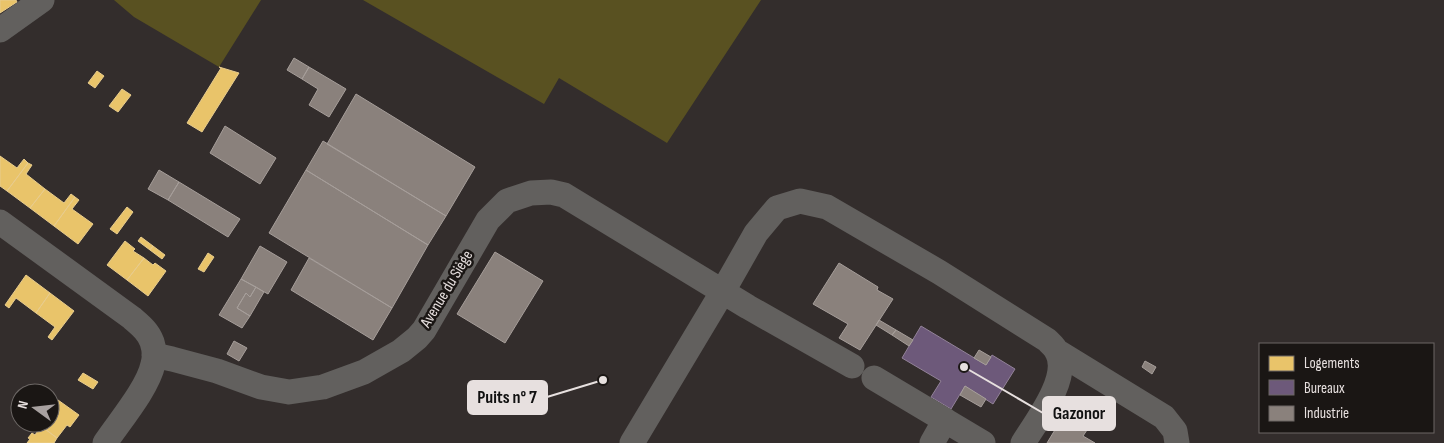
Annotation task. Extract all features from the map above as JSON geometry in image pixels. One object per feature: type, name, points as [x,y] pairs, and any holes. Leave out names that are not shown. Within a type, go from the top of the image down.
[{"type":"street","points":[[0,30],[42,0]]},
{"type":"street","name":"Avenue du Siège","points":[[154,355],[217,371],[261,387],[289,392],[323,387],[364,372],[401,351],[424,330],[488,220],[507,201],[531,193],[551,192],[564,195],[748,307],[852,366]]},
{"type":"street","points":[[639,438],[756,233],[777,208],[800,201],[827,208],[938,272],[1047,340],[1058,352],[1164,417],[1175,431],[1177,443]]},
{"type":"street","points":[[0,222],[132,318],[146,330],[152,342],[153,365],[147,382],[104,443]]},
{"type":"street","points":[[1023,443],[1050,399],[1058,381],[1061,370],[1058,352]]},
{"type":"street","points":[[874,378],[984,443]]},
{"type":"street","points":[[932,443],[945,420]]},
{"type":"shaded area","points":[[114,0],[261,0],[219,67],[134,17]]},
{"type":"shaded area","points":[[363,0],[761,0],[667,143],[559,78],[544,104]]},
{"type":"building: Logements","points":[[0,0],[16,0],[17,2],[0,13]]},
{"type":"building: Logements","points":[[219,67],[239,73],[202,132],[187,123],[221,68]]},
{"type":"building: Logements","points":[[97,71],[104,76],[95,88],[88,83]]},
{"type":"building: Logements","points":[[122,89],[131,95],[118,112],[109,106]]},
{"type":"building: Logements","points":[[0,156],[17,168],[24,159],[28,163],[7,191],[0,186]]},
{"type":"building: Logements","points":[[28,163],[32,165],[26,174],[45,189],[30,208],[7,191]]},
{"type":"building: Logements","points":[[45,189],[64,203],[71,194],[75,197],[54,226],[30,208]]},
{"type":"building: Logements","points":[[75,197],[79,200],[72,209],[93,224],[78,244],[54,226]]},
{"type":"building: Logements","points":[[127,207],[133,212],[117,234],[110,229]]},
{"type":"building: Logements","points":[[141,237],[153,246],[150,250],[138,241]]},
{"type":"building: Logements","points":[[125,241],[135,249],[133,251],[144,258],[127,280],[107,265]]},
{"type":"building: Logements","points":[[153,246],[165,255],[162,259],[150,250]]},
{"type":"building: Logements","points":[[208,253],[214,257],[204,272],[198,269]]},
{"type":"building: Logements","points":[[144,258],[166,271],[148,296],[127,280]]},
{"type":"building: Logements","points":[[26,275],[50,293],[36,313],[16,298],[9,308],[5,305]]},
{"type":"building: Logements","points":[[50,293],[74,311],[52,340],[48,337],[55,327],[36,313]]},
{"type":"building: Logements","points":[[83,373],[98,382],[93,389],[78,380]]},
{"type":"building: Logements","points":[[60,401],[79,415],[70,427],[67,425],[57,438],[50,433],[60,433]]},
{"type":"building: Logements","points":[[32,433],[35,435],[36,433],[50,433],[57,438],[54,443],[27,443]]},
{"type":"building: Bureaux","points":[[921,326],[986,365],[992,355],[1015,369],[993,404],[965,386],[951,409],[931,397],[941,381],[902,358]]},
{"type":"building: Industrie","points":[[294,58],[309,67],[302,79],[287,70]]},
{"type":"building: Industrie","points":[[309,67],[346,89],[329,117],[309,105],[318,89],[302,79]]},
{"type":"building: Industrie","points":[[356,94],[475,167],[446,216],[327,144]]},
{"type":"building: Industrie","points":[[225,126],[276,158],[260,184],[210,153]]},
{"type":"building: Industrie","points":[[323,141],[446,216],[428,245],[306,170]]},
{"type":"building: Industrie","points":[[159,170],[179,182],[168,200],[148,189]]},
{"type":"building: Industrie","points":[[306,170],[428,245],[392,308],[269,233]]},
{"type":"building: Industrie","points":[[179,182],[240,219],[228,237],[168,200]]},
{"type":"building: Industrie","points":[[260,246],[287,262],[268,294],[241,279]]},
{"type":"building: Industrie","points":[[495,252],[543,281],[505,343],[457,314]]},
{"type":"building: Industrie","points":[[309,258],[392,308],[373,340],[291,290]]},
{"type":"building: Industrie","points":[[839,263],[878,287],[877,290],[893,299],[860,350],[839,338],[848,324],[813,304]]},
{"type":"building: Industrie","points":[[241,279],[256,287],[250,297],[246,293],[237,308],[250,316],[242,328],[219,315]]},
{"type":"building: Industrie","points":[[256,287],[264,292],[250,316],[237,308],[246,293],[250,297]]},
{"type":"building: Industrie","points":[[879,320],[896,330],[892,335],[876,325]]},
{"type":"building: Industrie","points":[[896,330],[913,340],[909,346],[892,335]]},
{"type":"building: Industrie","points":[[234,341],[247,348],[239,361],[227,354]]},
{"type":"building: Industrie","points":[[979,350],[991,357],[986,365],[974,358]]},
{"type":"building: Industrie","points":[[1145,361],[1156,367],[1152,374],[1142,367]]},
{"type":"building: Industrie","points":[[965,386],[986,399],[981,407],[960,395]]},
{"type":"building: Industrie","points":[[1067,410],[1091,424],[1083,436],[1095,443],[1047,443]]},
{"type":"place","name":"Gazonor","points":[[964,367]]},
{"type":"place","name":"Puits n° 7","points":[[603,380]]}]
